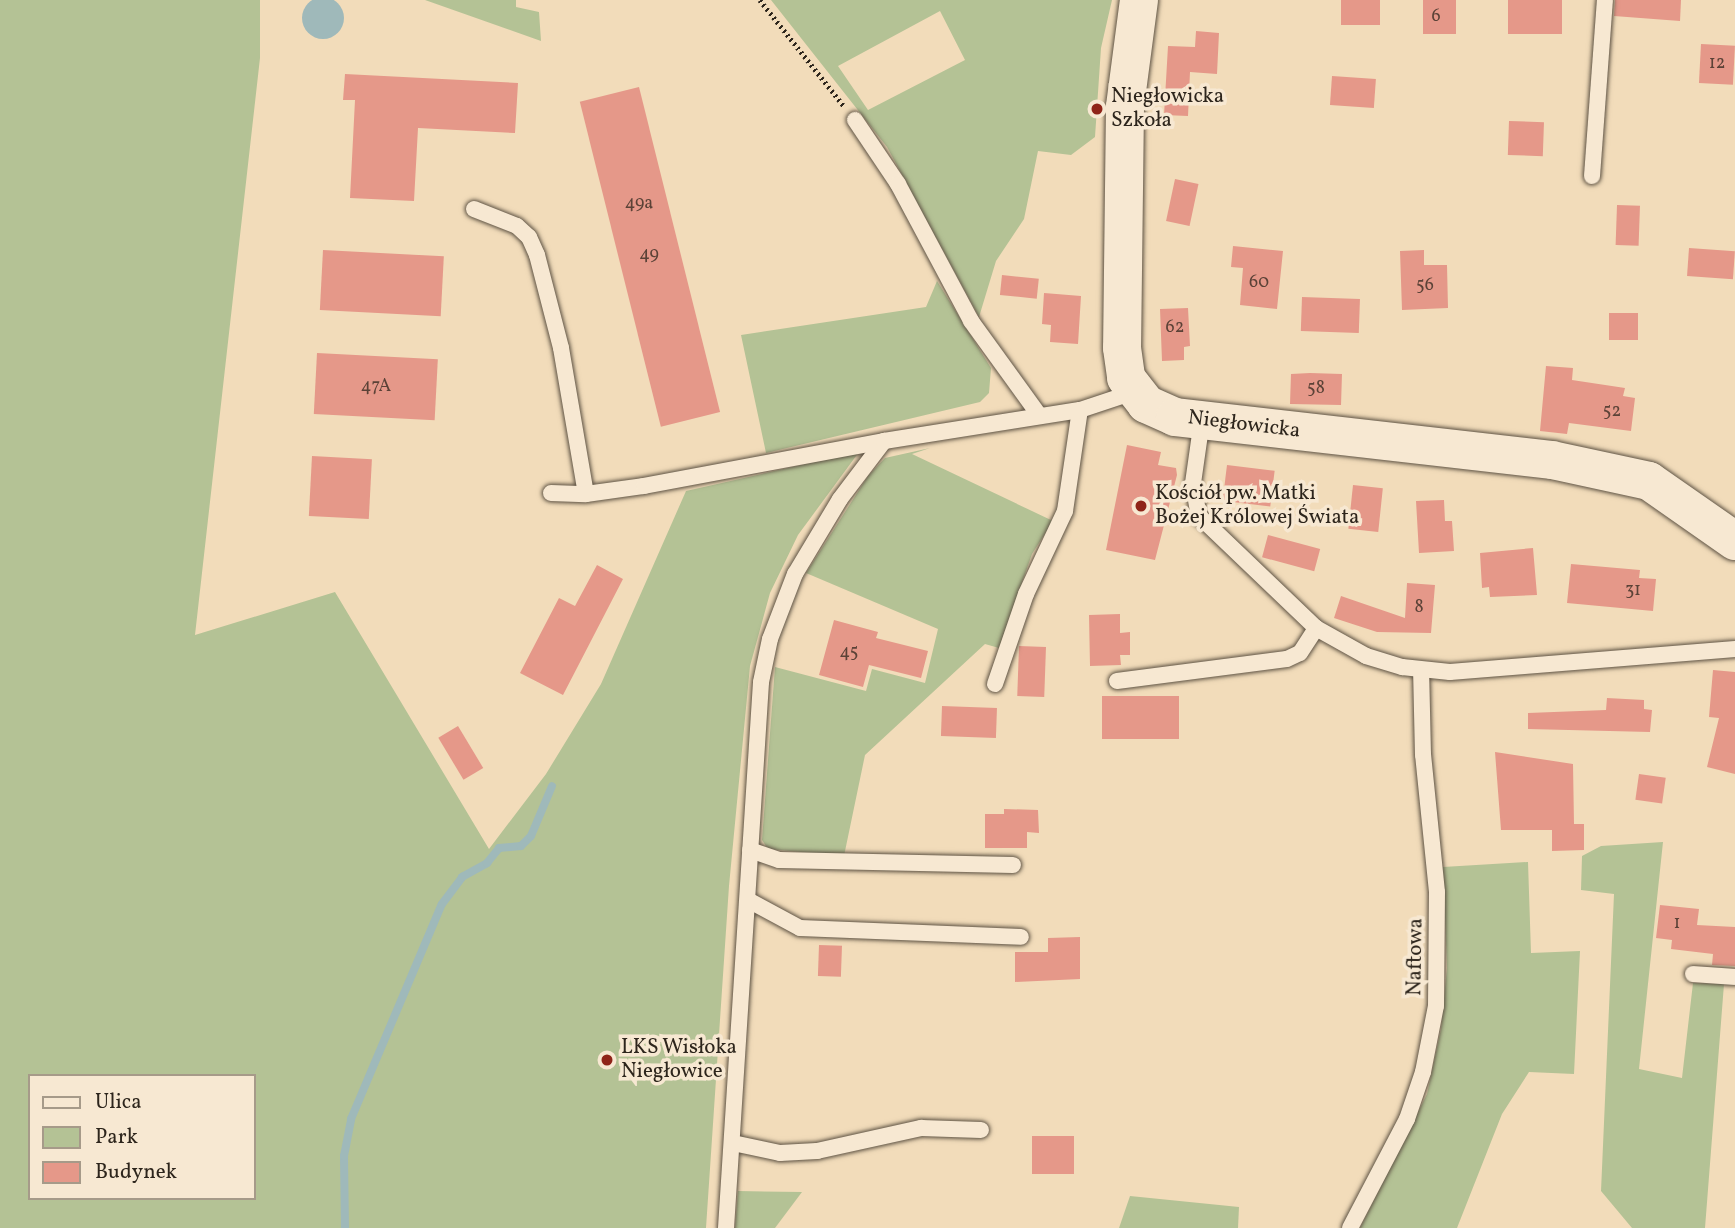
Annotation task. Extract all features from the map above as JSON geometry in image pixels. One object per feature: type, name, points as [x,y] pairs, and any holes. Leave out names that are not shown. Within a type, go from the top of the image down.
[{"type":"street","points":[[1133,392],[1126,378],[1122,348],[1121,197],[1125,107],[1139,0]]},
{"type":"street","name":"Niegłowicka","points":[[1133,392],[1158,411],[1202,420],[1552,460],[1649,481],[1735,541]]},
{"type":"lane","points":[[1591,176],[1605,0]]},
{"type":"lane","points":[[855,121],[898,184],[971,321],[1039,415]]},
{"type":"lane","points":[[474,209],[517,226],[529,237],[537,255],[561,348],[586,494]]},
{"type":"lane","points":[[551,493],[586,494],[884,441],[1080,410],[1133,392]]},
{"type":"lane","points":[[995,684],[1026,594],[1065,511],[1080,410]]},
{"type":"lane","points":[[1202,420],[1193,484],[1199,516],[1316,628],[1366,656],[1421,670],[1534,668],[1735,649]]},
{"type":"lane","points":[[726,1228],[761,682],[781,603],[811,544],[884,441]]},
{"type":"lane","points":[[1117,681],[1287,659],[1300,653],[1316,628]]},
{"type":"lane","name":"Naftowa","points":[[1350,1228],[1407,1119],[1423,1072],[1436,1006],[1438,903],[1420,708],[1421,670]]},
{"type":"lane","points":[[750,849],[779,860],[1013,865]]},
{"type":"lane","points":[[748,900],[800,928],[1021,937]]},
{"type":"lane","points":[[1693,974],[1735,977]]},
{"type":"lane","points":[[733,1143],[780,1153],[817,1151],[921,1128],[981,1130]]},
{"type":"path","points":[[760,0],[855,121]]},
{"type":"green space","points":[[0,0],[260,0],[260,58],[195,635],[335,592],[489,849],[546,774],[601,684],[686,491],[859,452],[798,535],[770,593],[750,666],[729,886],[706,1228],[0,1228]]},
{"type":"green space","points":[[425,0],[516,0],[516,7],[539,12],[541,41]]},
{"type":"green space","points":[[771,0],[1112,0],[1101,48],[1095,137],[1071,155],[1038,151],[1024,219],[996,261],[979,317],[887,147]],"holes":[[[940,11],[965,60],[868,110],[838,66]]]},
{"type":"green space","points":[[937,281],[991,368],[989,393],[980,402],[766,453],[741,335],[926,307]]},
{"type":"green space","points":[[930,448],[912,454],[1053,521],[1032,554],[999,648],[985,644],[865,755],[844,856],[768,849],[762,840],[775,667],[866,691],[872,669],[925,683],[938,629],[806,573],[868,476],[885,458]]},
{"type":"green space","points":[[1663,842],[1639,1069],[1682,1078],[1693,983],[1724,984],[1705,1228],[1632,1228],[1601,1191],[1614,894],[1581,890],[1582,856],[1601,846]]},
{"type":"green space","points":[[1528,862],[1531,953],[1580,951],[1574,1074],[1529,1072],[1502,1114],[1457,1228],[1360,1228],[1427,1094],[1441,1029],[1447,968],[1443,867]]},
{"type":"green space","points":[[738,1191],[802,1192],[775,1228],[735,1228]]},
{"type":"green space","points":[[1130,1196],[1239,1207],[1238,1228],[1119,1228]]},
{"type":"water","points":[[315,-1],[331,-1],[338,3],[342,10],[342,26],[338,33],[331,37],[315,37],[308,33],[304,26],[304,10],[308,3]]},
{"type":"building","points":[[1341,0],[1380,0],[1380,25],[1341,25]]},
{"type":"building","points":[[1423,0],[1456,0],[1456,34],[1423,34]]},
{"type":"building","points":[[1508,0],[1562,0],[1562,34],[1508,34]]},
{"type":"building","points":[[1615,0],[1681,0],[1680,21],[1614,16]]},
{"type":"building","points":[[1196,31],[1219,33],[1217,74],[1190,72],[1188,116],[1164,115],[1168,46],[1195,47]]},
{"type":"building","points":[[1701,44],[1735,46],[1733,85],[1699,83]]},
{"type":"building","points":[[345,74],[518,83],[515,133],[418,128],[414,201],[350,198],[355,100],[343,100]]},
{"type":"building","points":[[1332,76],[1376,79],[1374,108],[1330,105]]},
{"type":"building","points":[[639,87],[720,412],[661,427],[580,102]]},
{"type":"building","points":[[1509,121],[1544,122],[1543,156],[1508,155]]},
{"type":"building","points":[[1175,179],[1198,184],[1190,226],[1166,221]]},
{"type":"building","points":[[1617,205],[1640,206],[1639,246],[1616,245]]},
{"type":"building","points":[[1233,246],[1283,251],[1277,309],[1240,305],[1243,268],[1231,267]]},
{"type":"building","points":[[1689,248],[1735,251],[1733,279],[1687,276]]},
{"type":"building","points":[[323,250],[444,256],[441,316],[320,310]]},
{"type":"building","points":[[1424,250],[1424,265],[1447,265],[1448,308],[1402,310],[1400,251]]},
{"type":"building","points":[[1002,275],[1039,279],[1037,299],[1000,295]]},
{"type":"building","points":[[1044,293],[1081,296],[1078,344],[1050,342],[1051,325],[1042,324]]},
{"type":"building","points":[[1302,297],[1360,299],[1359,333],[1301,331]]},
{"type":"building","points":[[1188,308],[1190,346],[1184,347],[1184,360],[1162,361],[1160,309]]},
{"type":"building","points":[[1609,313],[1638,313],[1638,340],[1609,340]]},
{"type":"building","points":[[317,353],[438,359],[435,420],[314,414]]},
{"type":"building","points":[[1546,366],[1573,368],[1572,380],[1625,388],[1623,396],[1635,398],[1631,431],[1569,423],[1567,434],[1540,431]]},
{"type":"building","points":[[1291,374],[1342,374],[1341,405],[1290,404]]},
{"type":"building","name":"Kościół pw. Matki Bożej Królowej Świata","points":[[1127,445],[1161,452],[1158,465],[1176,468],[1177,475],[1155,560],[1106,550]]},
{"type":"building","points":[[312,456],[372,459],[369,519],[309,516]]},
{"type":"building","points":[[1227,465],[1275,471],[1270,507],[1223,501]]},
{"type":"building","points":[[1353,485],[1383,488],[1378,532],[1348,529]]},
{"type":"building","points":[[1444,500],[1445,521],[1452,521],[1454,551],[1419,553],[1416,501]]},
{"type":"building","points":[[1268,535],[1320,549],[1314,571],[1262,557]]},
{"type":"building","points":[[1533,548],[1537,595],[1490,597],[1489,587],[1482,588],[1480,553]]},
{"type":"building","points":[[1571,564],[1640,570],[1639,578],[1656,579],[1653,611],[1567,603]]},
{"type":"building","points":[[597,565],[623,579],[563,695],[520,673],[559,598],[575,606]]},
{"type":"building","points":[[1407,583],[1435,585],[1431,633],[1377,632],[1334,618],[1341,596],[1405,618]]},
{"type":"building","points":[[1120,614],[1120,633],[1130,632],[1130,655],[1120,655],[1121,665],[1090,666],[1089,615]]},
{"type":"building","points":[[834,620],[878,632],[876,638],[928,651],[921,678],[869,665],[863,687],[819,675]]},
{"type":"building","points":[[1019,646],[1046,647],[1044,697],[1017,696]]},
{"type":"building","points":[[1713,670],[1735,672],[1735,774],[1707,767],[1719,718],[1709,717]]},
{"type":"building","points":[[1102,696],[1179,696],[1179,739],[1102,739]]},
{"type":"building","points":[[1607,698],[1644,700],[1644,709],[1652,710],[1650,732],[1528,729],[1528,713],[1606,710]]},
{"type":"building","points":[[942,706],[997,708],[996,738],[941,736]]},
{"type":"building","points":[[458,726],[483,768],[464,780],[438,738]]},
{"type":"building","points":[[1495,752],[1573,764],[1574,824],[1584,824],[1584,850],[1552,851],[1552,830],[1501,830]]},
{"type":"building","points":[[1639,774],[1666,778],[1662,804],[1635,800]]},
{"type":"building","points":[[1004,809],[1038,810],[1039,833],[1027,832],[1027,848],[985,848],[985,814],[1004,814]]},
{"type":"building","points":[[1660,905],[1699,909],[1697,925],[1735,927],[1735,966],[1712,965],[1713,954],[1671,949],[1672,940],[1656,938]]},
{"type":"building","points":[[1080,937],[1080,979],[1015,982],[1015,952],[1048,952],[1048,938]]},
{"type":"building","points":[[819,945],[842,946],[841,977],[818,976]]},
{"type":"building","points":[[1032,1136],[1074,1136],[1074,1174],[1032,1174]]},
{"type":"waterway","points":[[345,1228],[344,1156],[351,1119],[442,904],[462,877],[487,863],[499,848],[521,846],[531,836],[552,786]]},
{"type":"place","name":"Niegłowicka Szkoła","points":[[1097,109]]},
{"type":"place","name":"Kościół pw. Matki Bożej Królowej Świata","points":[[1141,506]]},
{"type":"place","name":"LKS Wisłoka Niegłowice","points":[[607,1060]]}]
